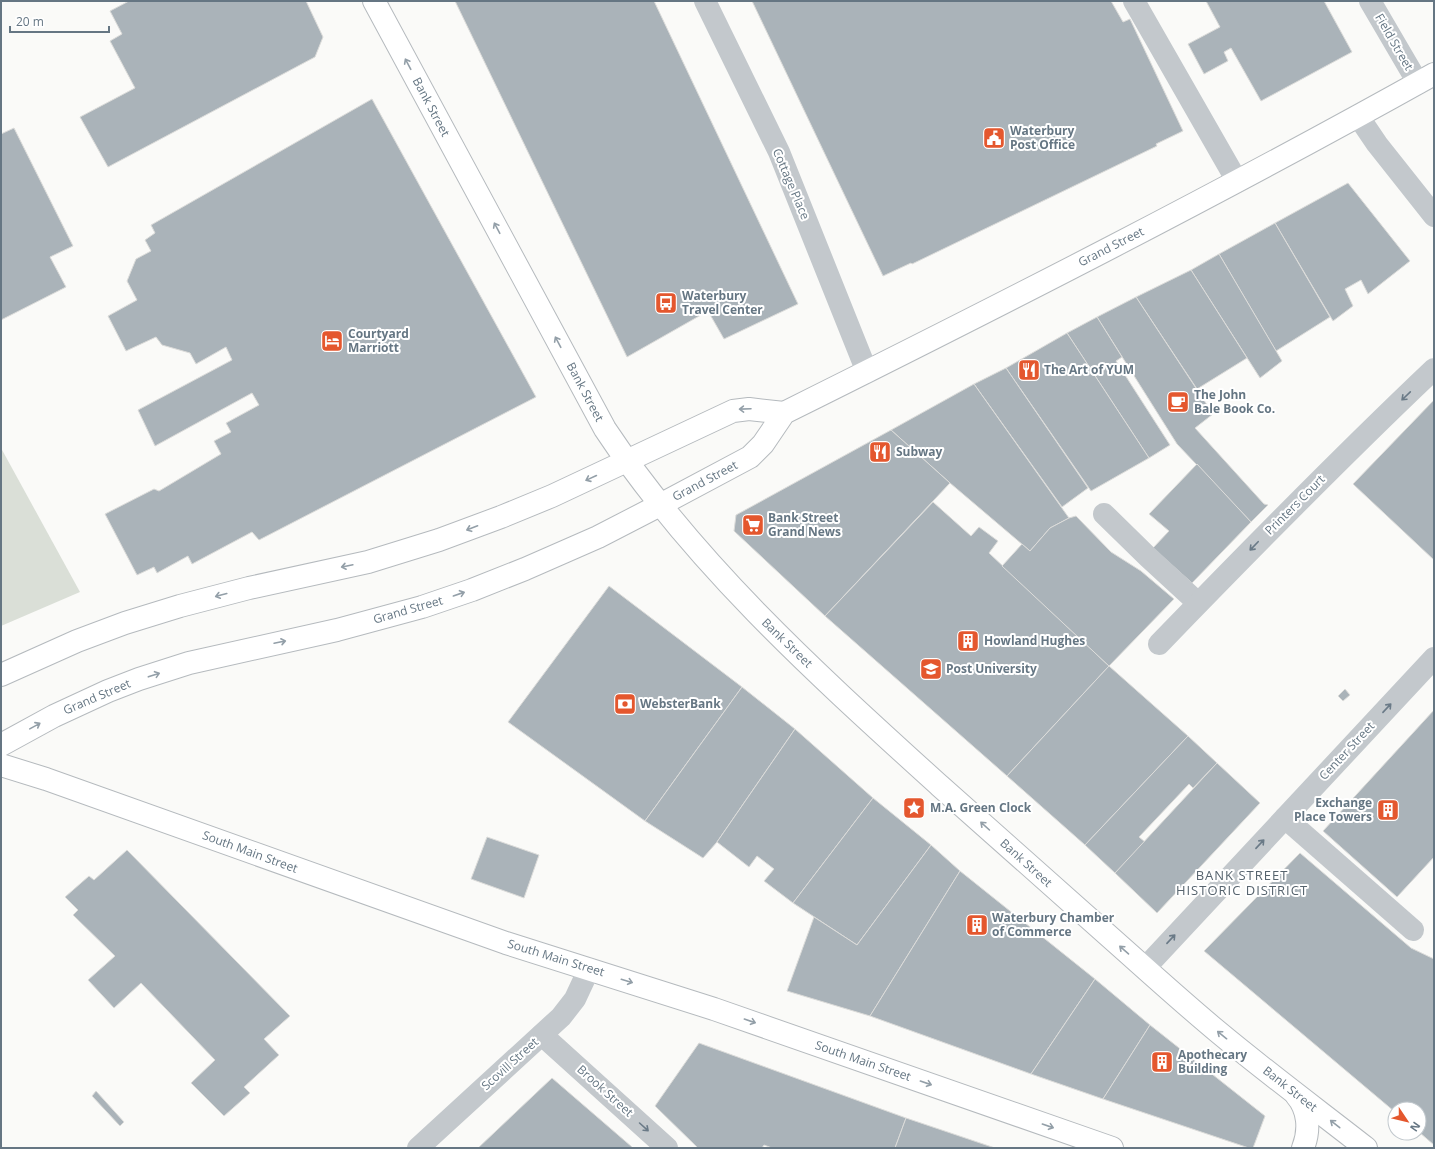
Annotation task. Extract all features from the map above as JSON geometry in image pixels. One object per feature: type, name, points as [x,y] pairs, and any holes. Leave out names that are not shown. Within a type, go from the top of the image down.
[{"type":"main road","name":"Bank Street","points":[[374,1],[605,429],[626,461],[660,505],[703,556],[778,635],[890,740],[1037,874],[1217,1031],[1366,1148]]},
{"type":"main road","name":"Grand Street","points":[[1,745],[54,716],[108,691],[146,677],[189,663],[422,607],[472,590],[525,569],[586,542],[660,505],[750,457],[763,444],[784,413],[1009,300],[1237,181],[1426,79]]},
{"type":"main road","points":[[1,675],[77,641],[125,623],[173,608],[249,588],[368,562],[439,540],[552,496],[733,411],[748,409],[784,413]]},
{"type":"main road","name":"South Main Street","points":[[1,765],[46,779],[450,924],[714,1009],[1112,1148]]},
{"type":"main road","points":[[1294,1092],[1302,1103],[1308,1117],[1308,1131],[1303,1148]]},
{"type":"street","name":"Cottage Place","points":[[705,1],[779,152],[866,372]]},
{"type":"street","points":[[1134,1],[1237,181]]},
{"type":"street","name":"Field Street","points":[[1370,1],[1426,79]]},
{"type":"street","points":[[1358,116],[1377,144],[1434,216]]},
{"type":"street","name":"Printers Court","points":[[1159,644],[1337,462],[1434,369]]},
{"type":"street","points":[[1104,514],[1148,558],[1198,603]]},
{"type":"street","name":"Center Street","points":[[1145,968],[1434,658]]},
{"type":"street","points":[[1285,818],[1413,930]]},
{"type":"street","name":"Scovill Street","points":[[418,1148],[568,1010],[575,999],[589,969]]},
{"type":"street","name":"Brook Street","points":[[542,1035],[667,1148]]},
{"type":"shaded area","points":[[1,448],[80,592],[1,626]]},
{"type":"building","points":[[129,1],[306,1],[323,37],[315,57],[108,167],[80,117],[135,88],[110,41],[122,34],[110,11]]},
{"type":"building","points":[[455,1],[654,1],[798,304],[724,339],[708,311],[627,357]]},
{"type":"building","name":"Waterbury Post Office","points":[[752,1],[1111,1],[1123,22],[1130,19],[1183,131],[1156,144],[1157,146],[912,264],[911,263],[883,276]]},
{"type":"building","points":[[1206,1],[1324,1],[1352,52],[1261,101],[1231,48],[1224,52],[1228,61],[1204,74],[1188,44],[1220,27]]},
{"type":"building","name":"Courtyard Marriott","points":[[372,99],[536,397],[259,540],[252,532],[192,564],[188,556],[157,573],[154,567],[137,575],[105,514],[154,489],[159,491],[221,454],[214,441],[231,432],[226,423],[259,405],[252,393],[155,446],[138,410],[232,360],[226,347],[196,364],[190,353],[162,345],[156,337],[126,351],[108,316],[137,300],[127,281],[136,259],[151,251],[145,240],[155,233],[151,225]]},
{"type":"building","points":[[14,128],[73,246],[50,257],[66,287],[1,320],[1,134]]},
{"type":"building","points":[[1348,183],[1410,261],[1368,294],[1361,280],[1345,289],[1353,306],[1333,321],[1275,223]]},
{"type":"building","points":[[1275,223],[1330,317],[1276,351],[1219,254]]},
{"type":"building","points":[[1219,254],[1282,361],[1260,378],[1191,270]]},
{"type":"building","points":[[1191,270],[1247,358],[1197,389],[1136,297]]},
{"type":"building","name":"The John Bale Book Co.","points":[[1136,297],[1213,414],[1195,428],[1264,504],[1268,505],[1251,522],[1177,444],[1097,317]]},
{"type":"building","points":[[1097,317],[1122,357],[1116,361],[1170,445],[1149,458],[1067,333]]},
{"type":"building","points":[[1067,333],[1149,458],[1091,491],[1006,368]]},
{"type":"building","points":[[1006,368],[1088,488],[1062,507],[974,384]]},
{"type":"building","points":[[974,384],[1069,518],[1050,528],[1030,551],[950,483],[891,430]]},
{"type":"building","points":[[1434,400],[1434,560],[1353,484]]},
{"type":"building","points":[[891,430],[950,483],[825,616],[734,531],[736,515]]},
{"type":"building","points":[[1197,464],[1251,522],[1192,583],[1153,548],[1169,531],[1149,514]]},
{"type":"building","name":"Howland Hughes","points":[[933,502],[971,536],[979,527],[998,541],[989,553],[1109,666],[1007,776],[825,616]]},
{"type":"building","points":[[1076,516],[1111,552],[1141,571],[1174,599],[1109,666],[1002,566],[1022,544],[1030,551],[1050,528]]},
{"type":"building","name":"WebsterBank","points":[[609,586],[742,687],[645,821],[508,722]]},
{"type":"building","points":[[1109,666],[1188,736],[1085,845],[1007,776]]},
{"type":"building","points":[[742,687],[795,729],[717,842],[703,858],[645,821]]},
{"type":"building","points":[[1345,689],[1350,695],[1343,701],[1338,696]]},
{"type":"building","name":"Exchange Place Towers","points":[[1434,710],[1434,857],[1397,897],[1323,831]]},
{"type":"building","points":[[795,729],[873,798],[793,903],[764,881],[774,869],[757,856],[749,867],[717,842]]},
{"type":"building","points":[[1188,736],[1217,763],[1193,788],[1189,784],[1139,837],[1145,842],[1115,873],[1085,845]]},
{"type":"building","points":[[1217,763],[1260,803],[1157,913],[1115,873]]},
{"type":"building","points":[[873,798],[931,845],[857,945],[793,903]]},
{"type":"building","points":[[487,837],[539,855],[524,898],[471,879]]},
{"type":"building","points":[[931,845],[960,871],[870,1016],[787,991],[814,917],[857,945]]},
{"type":"building","points":[[127,850],[290,1016],[264,1039],[279,1055],[244,1087],[250,1093],[224,1116],[191,1083],[215,1060],[141,983],[114,1008],[88,980],[115,956],[73,915],[78,910],[65,897],[89,876],[94,880]]},
{"type":"building","points":[[1300,853],[1411,948],[1434,959],[1434,1145],[1427,1139],[1427,1101],[1387,1101],[1387,1105],[1204,951]]},
{"type":"building","name":"Waterbury Chamber of Commerce","points":[[960,871],[1095,979],[1031,1074],[870,1016]]},
{"type":"building","points":[[1095,979],[1150,1025],[1103,1099],[1031,1074]]},
{"type":"building","name":"Apothecary Building","points":[[1150,1025],[1265,1116],[1253,1148],[1249,1148],[1103,1099]]},
{"type":"building","points":[[699,1043],[906,1118],[895,1148],[772,1148],[764,1145],[762,1148],[698,1148],[655,1106]]},
{"type":"building","points":[[552,1078],[632,1147],[478,1148]]},
{"type":"building","points":[[96,1091],[124,1122],[120,1126],[92,1096]]},
{"type":"building","points":[[906,1118],[995,1148],[895,1148]]},
{"type":"place","name":"Waterbury Post Office","points":[[994,138]]},
{"type":"place","name":"Waterbury Travel Center","points":[[666,303]]},
{"type":"place","name":"Courtyard Marriott","points":[[332,341]]},
{"type":"place","name":"The Art of YUM","points":[[1029,370]]},
{"type":"place","name":"The John Bale Book Co.","points":[[1178,402]]},
{"type":"place","name":"Subway","points":[[880,452]]},
{"type":"place","name":"Bank Street Grand News","points":[[753,525]]},
{"type":"place","name":"Howland Hughes","points":[[968,641]]},
{"type":"place","name":"Post University","points":[[931,669]]},
{"type":"place","name":"WebsterBank","points":[[625,704]]},
{"type":"place","name":"M.A. Green Clock","points":[[914,808]]},
{"type":"place","name":"Exchange Place Towers","points":[[1388,810]]},
{"type":"place","name":"Waterbury Chamber of Commerce","points":[[977,925]]},
{"type":"place","name":"Apothecary Building","points":[[1162,1062]]},
{"type":"district","name":"BANK STREET HISTORIC DISTRICT","points":[[1242,882]]}]
